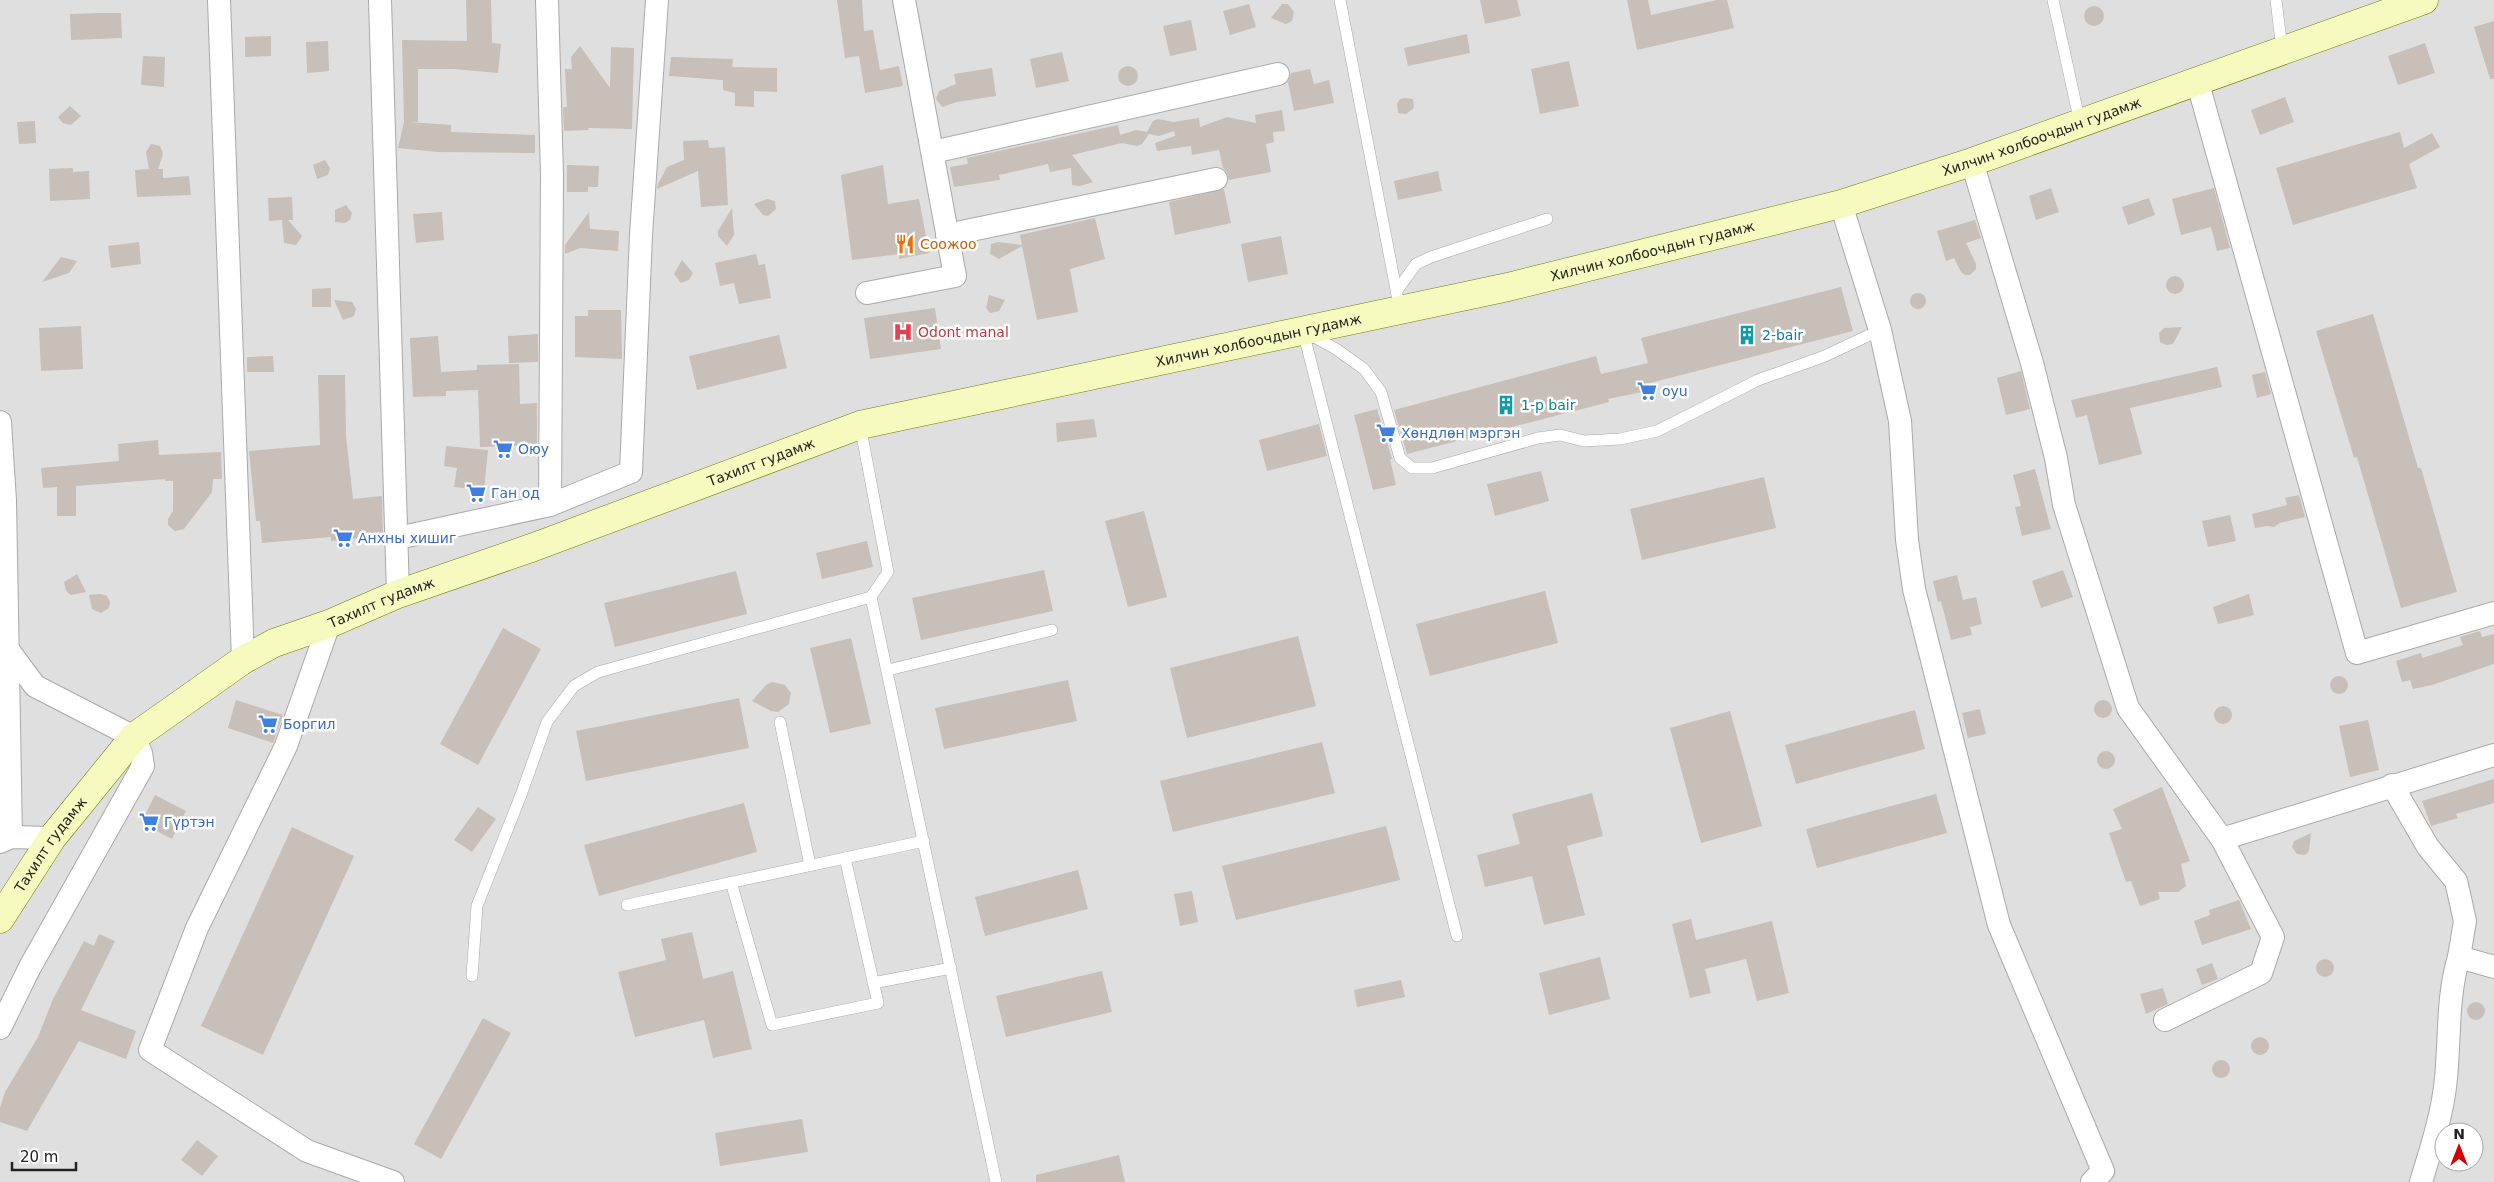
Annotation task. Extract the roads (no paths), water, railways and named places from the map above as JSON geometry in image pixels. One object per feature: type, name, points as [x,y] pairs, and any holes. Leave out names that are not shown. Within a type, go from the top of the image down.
[{"type":"main road","name":"Хилчин холбоочдын гудамж","points":[[860,425],[1303,331],[1398,301],[1508,287],[1841,204],[1972,162],[2424,0]]},
{"type":"main road","name":"Тахилт гудамж","points":[[0,919],[52,838],[134,737],[243,660],[274,643],[330,624],[398,594],[534,547],[860,425]]},
{"type":"street","points":[[219,0],[243,660]]},
{"type":"street","points":[[380,0],[398,538],[398,594]]},
{"type":"street","points":[[547,0],[552,175],[550,506]]},
{"type":"street","points":[[398,538],[550,506],[631,472],[641,234],[657,0]]},
{"type":"street","points":[[867,293],[955,276],[904,0]]},
{"type":"street","points":[[933,152],[1278,74]]},
{"type":"street","points":[[2197,80],[2357,653],[2494,613]]},
{"type":"street","points":[[1972,162],[2032,363],[2056,458],[2064,505],[2128,708],[2222,840],[2273,937],[2261,974],[2165,1020]]},
{"type":"street","points":[[947,235],[1216,179]]},
{"type":"street","points":[[1841,204],[1880,330],[1900,421],[1907,540],[1914,590],[1999,925],[2099,1178]]},
{"type":"street","points":[[0,422],[9,651],[6,839],[52,838]]},
{"type":"street","points":[[330,624],[286,746],[197,928],[150,1050],[307,1151],[393,1182]]},
{"type":"street","points":[[0,1028],[30,967],[141,772],[141,753],[134,737],[35,686],[9,651]]},
{"type":"street","points":[[2222,840],[2392,785],[2494,755]]},
{"type":"street","points":[[2392,785],[2428,847],[2456,881],[2465,921],[2459,957],[2452,978],[2446,1080],[2432,1146],[2421,1182]]},
{"type":"street","points":[[2459,957],[2494,967]]},
{"type":"lane","points":[[1340,0],[1398,301]]},
{"type":"lane","points":[[2053,0],[2080,123]]},
{"type":"lane","points":[[2276,0],[2282,52]]},
{"type":"lane","points":[[1398,301],[1416,264],[1431,256],[1547,219]]},
{"type":"lane","points":[[1303,331],[1336,349],[1364,369],[1382,392],[1400,458],[1412,468],[1432,468],[1538,438],[1560,435],[1584,441],[1620,439],[1657,431],[1758,380],[1825,356],[1880,330]]},
{"type":"lane","points":[[1303,331],[1456,936]]},
{"type":"lane","points":[[472,976],[476,906],[521,795],[547,722],[574,686],[598,672],[871,597],[888,572],[860,425]]},
{"type":"lane","points":[[871,597],[996,1182]]},
{"type":"lane","points":[[888,670],[1052,630]]},
{"type":"lane","points":[[780,722],[810,865]]},
{"type":"lane","points":[[627,905],[924,840]]},
{"type":"lane","points":[[731,882],[772,1024],[878,1003],[845,858]]},
{"type":"lane","points":[[873,983],[951,968]]},
{"type":"place","name":"Соожоо","points":[[905,244]]},
{"type":"place","name":"Odont manal","points":[[903,332]]},
{"type":"place","name":"2-bair","points":[[1747,335]]},
{"type":"place","name":"oyu","points":[[1647,391]]},
{"type":"place","name":"1-p bair","points":[[1506,405]]},
{"type":"place","name":"Хөндлөн мэргэн","points":[[1386,433]]},
{"type":"place","name":"Оюу","points":[[503,449]]},
{"type":"place","name":"Ган од","points":[[476,493]]},
{"type":"place","name":"Анхны хишиг","points":[[343,538]]},
{"type":"place","name":"Боргил","points":[[268,724]]},
{"type":"place","name":"Гүртэн","points":[[149,822]]}]
